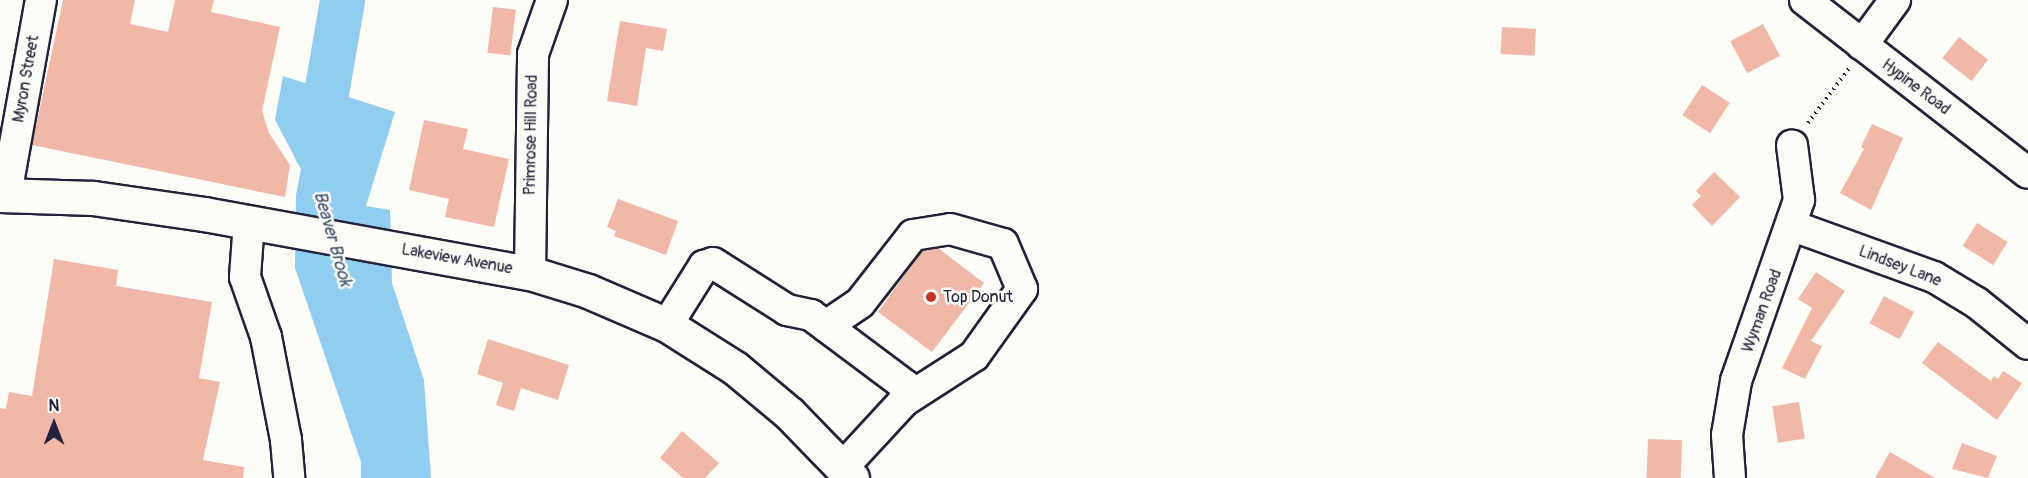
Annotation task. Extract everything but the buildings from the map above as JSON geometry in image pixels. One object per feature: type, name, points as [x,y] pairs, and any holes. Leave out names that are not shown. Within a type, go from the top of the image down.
[{"type":"main road","name":"Lakeview Avenue","points":[[3,195],[93,198],[263,224],[530,273],[618,302],[667,325],[760,389],[848,472]]},
{"type":"street","name":"Myron Street","points":[[3,195],[40,0]]},
{"type":"street","name":"Primrose Hill Road","points":[[530,273],[533,54],[552,0]]},
{"type":"street","name":"Hypine Road","points":[[1805,0],[1858,53],[2028,173]]},
{"type":"street","points":[[1858,53],[1895,0]]},
{"type":"street","name":"Wyman Road","points":[[1730,478],[1727,435],[1736,381],[1793,226],[1799,179],[1792,145]]},
{"type":"street","points":[[263,224],[245,277],[266,337],[286,440],[289,478]]},
{"type":"street","name":"Lindsey Lane","points":[[1793,226],[1934,278],[1977,303],[2028,344]]},
{"type":"street","points":[[826,326],[860,303],[913,235],[950,229],[1003,244],[1022,289],[974,356],[904,401],[848,472]]},
{"type":"street","points":[[667,325],[704,266],[713,263],[787,309],[811,315],[906,386],[904,401]]},
{"type":"path","points":[[1792,145],[1858,53]]},
{"type":"water","points":[[283,76],[395,112],[366,206],[390,210],[392,283],[424,380],[431,478],[361,478],[361,462],[295,268],[296,195],[301,169],[275,120]]},
{"type":"waterway","name":"Beaver Brook","points":[[316,151],[342,0]]},
{"type":"place","name":"Top Donut","points":[[931,297]]}]
